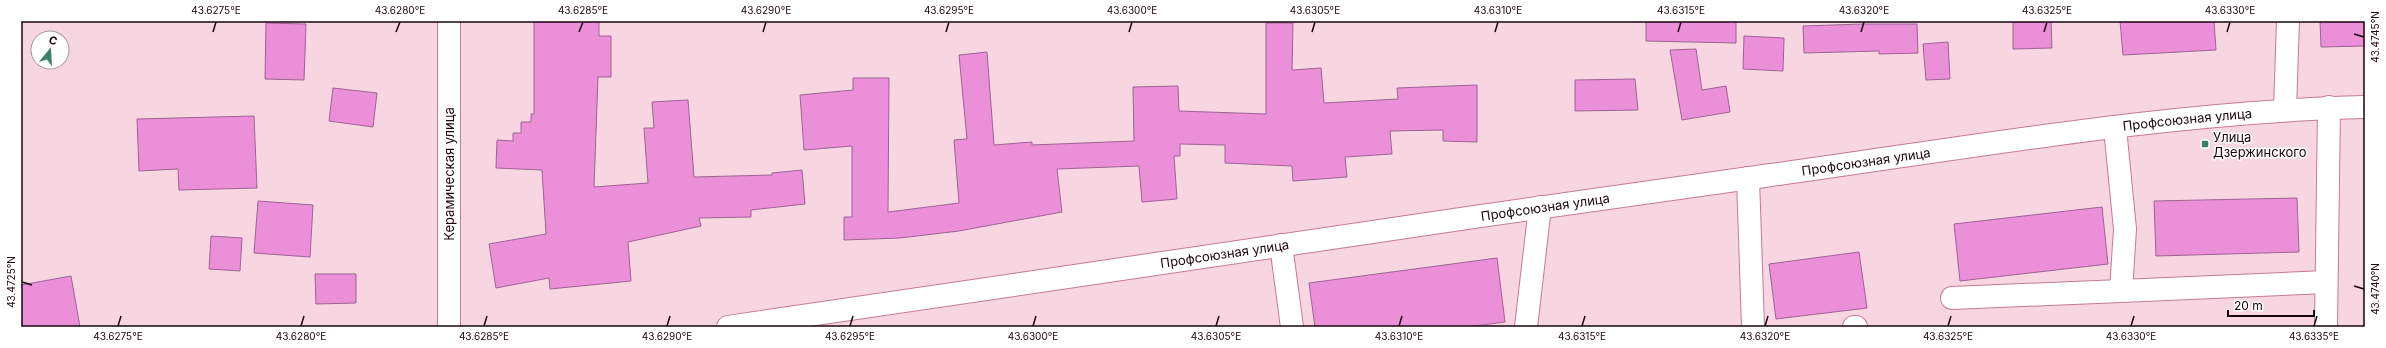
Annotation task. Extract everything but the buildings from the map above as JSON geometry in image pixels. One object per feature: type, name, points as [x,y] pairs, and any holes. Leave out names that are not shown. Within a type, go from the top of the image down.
[{"type":"street","name":"Керамическая улица","points":[[449,21],[449,327]]},
{"type":"street","points":[[2285,109],[2288,21]]},
{"type":"street","name":"Профсоюзная улица","points":[[728,327],[1540,207],[2115,128],[2285,109],[2365,107]]},
{"type":"street","points":[[2326,327],[2329,108]]},
{"type":"street","points":[[2115,128],[2125,229],[2121,291]]},
{"type":"street","points":[[1748,178],[1753,327]]},
{"type":"street","points":[[1526,327],[1540,207]]},
{"type":"street","points":[[1281,245],[1292,327]]},
{"type":"street","points":[[1952,298],[2326,282]]},
{"type":"place","name":"Улица Дзержинского","points":[[2205,144]]}]
